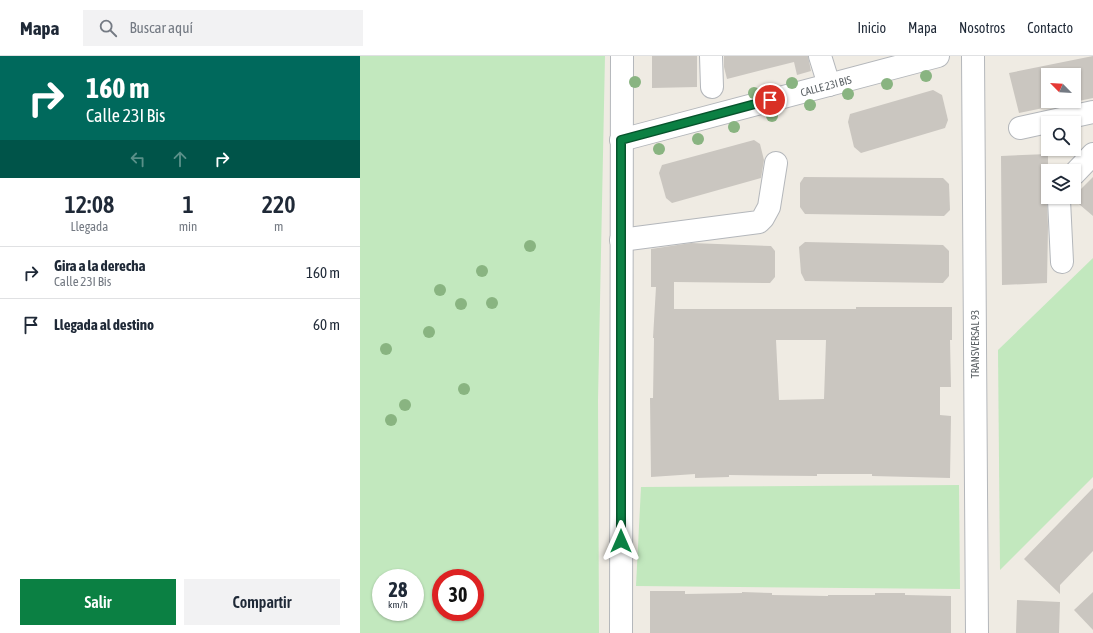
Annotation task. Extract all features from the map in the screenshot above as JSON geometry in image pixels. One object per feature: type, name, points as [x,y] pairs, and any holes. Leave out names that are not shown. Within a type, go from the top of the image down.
[{"type":"street","points":[[621,633],[622,56]]},
{"type":"street","points":[[711,56],[712,87]]},
{"type":"street","points":[[820,56],[829,85]]},
{"type":"street","name":"CALLE 23I BIS","points":[[621,140],[938,56]]},
{"type":"street","name":"TRANSVERSAL 93","points":[[972,56],[967,403],[977,633]]},
{"type":"street","points":[[1020,128],[1093,112]]},
{"type":"street","points":[[1081,167],[1093,154]]},
{"type":"street","points":[[621,240],[759,222],[763,218],[769,206],[776,163]]},
{"type":"street","points":[[1059,204],[1062,262]]},
{"type":"green space","points":[[360,56],[605,56],[598,400],[599,633],[360,633]]},
{"type":"green space","points":[[1093,258],[1093,477],[1000,570],[998,350]]},
{"type":"green space","points":[[959,485],[960,589],[636,586],[641,487]]},
{"type":"building","points":[[652,56],[697,56],[697,87],[652,88]]},
{"type":"building","points":[[724,56],[808,56],[811,71],[797,75],[794,62],[727,79],[724,67]]},
{"type":"building","points":[[1093,56],[1093,98],[1081,101],[1081,68],[1041,68],[1041,108],[1043,108],[1019,113],[1009,73]]},
{"type":"building","points":[[933,90],[942,95],[948,120],[945,128],[861,153],[854,147],[848,122],[850,114]]},
{"type":"building","points":[[754,140],[760,144],[764,160],[761,178],[672,203],[666,198],[659,173],[662,165]]},
{"type":"building","points":[[1041,154],[1041,156],[1048,156],[1048,164],[1041,164],[1041,204],[1047,204],[1047,283],[1002,285],[1001,156]]},
{"type":"building","points":[[804,177],[943,178],[949,184],[950,210],[944,216],[805,214],[800,207],[800,183]]},
{"type":"building","points":[[1093,177],[1093,216],[1079,204],[1081,204],[1081,189]]},
{"type":"building","points":[[805,242],[943,245],[949,251],[949,276],[943,283],[805,281],[801,273],[799,247]]},
{"type":"building","points":[[691,243],[771,246],[775,251],[775,277],[770,283],[674,282],[674,309],[856,309],[856,307],[952,307],[952,340],[950,340],[951,387],[940,387],[940,415],[951,416],[950,478],[872,476],[872,474],[817,474],[817,476],[729,475],[729,477],[695,478],[695,474],[651,477],[650,398],[653,398],[653,338],[656,287],[651,287],[651,249]],"holes":[[[776,340],[826,340],[824,399],[779,400]]]},
{"type":"building","points":[[1093,488],[1093,551],[1060,585],[1060,594],[1024,559]]},
{"type":"building","points":[[650,591],[685,591],[685,594],[742,592],[772,593],[772,595],[828,596],[905,593],[905,595],[951,596],[951,633],[650,633]]},
{"type":"building","points":[[1093,592],[1093,630],[1074,610]]},
{"type":"building","points":[[1017,600],[1060,602],[1059,633],[1016,633]]},
{"type":"route","points":[[621,541],[621,140],[770,100]]}]
